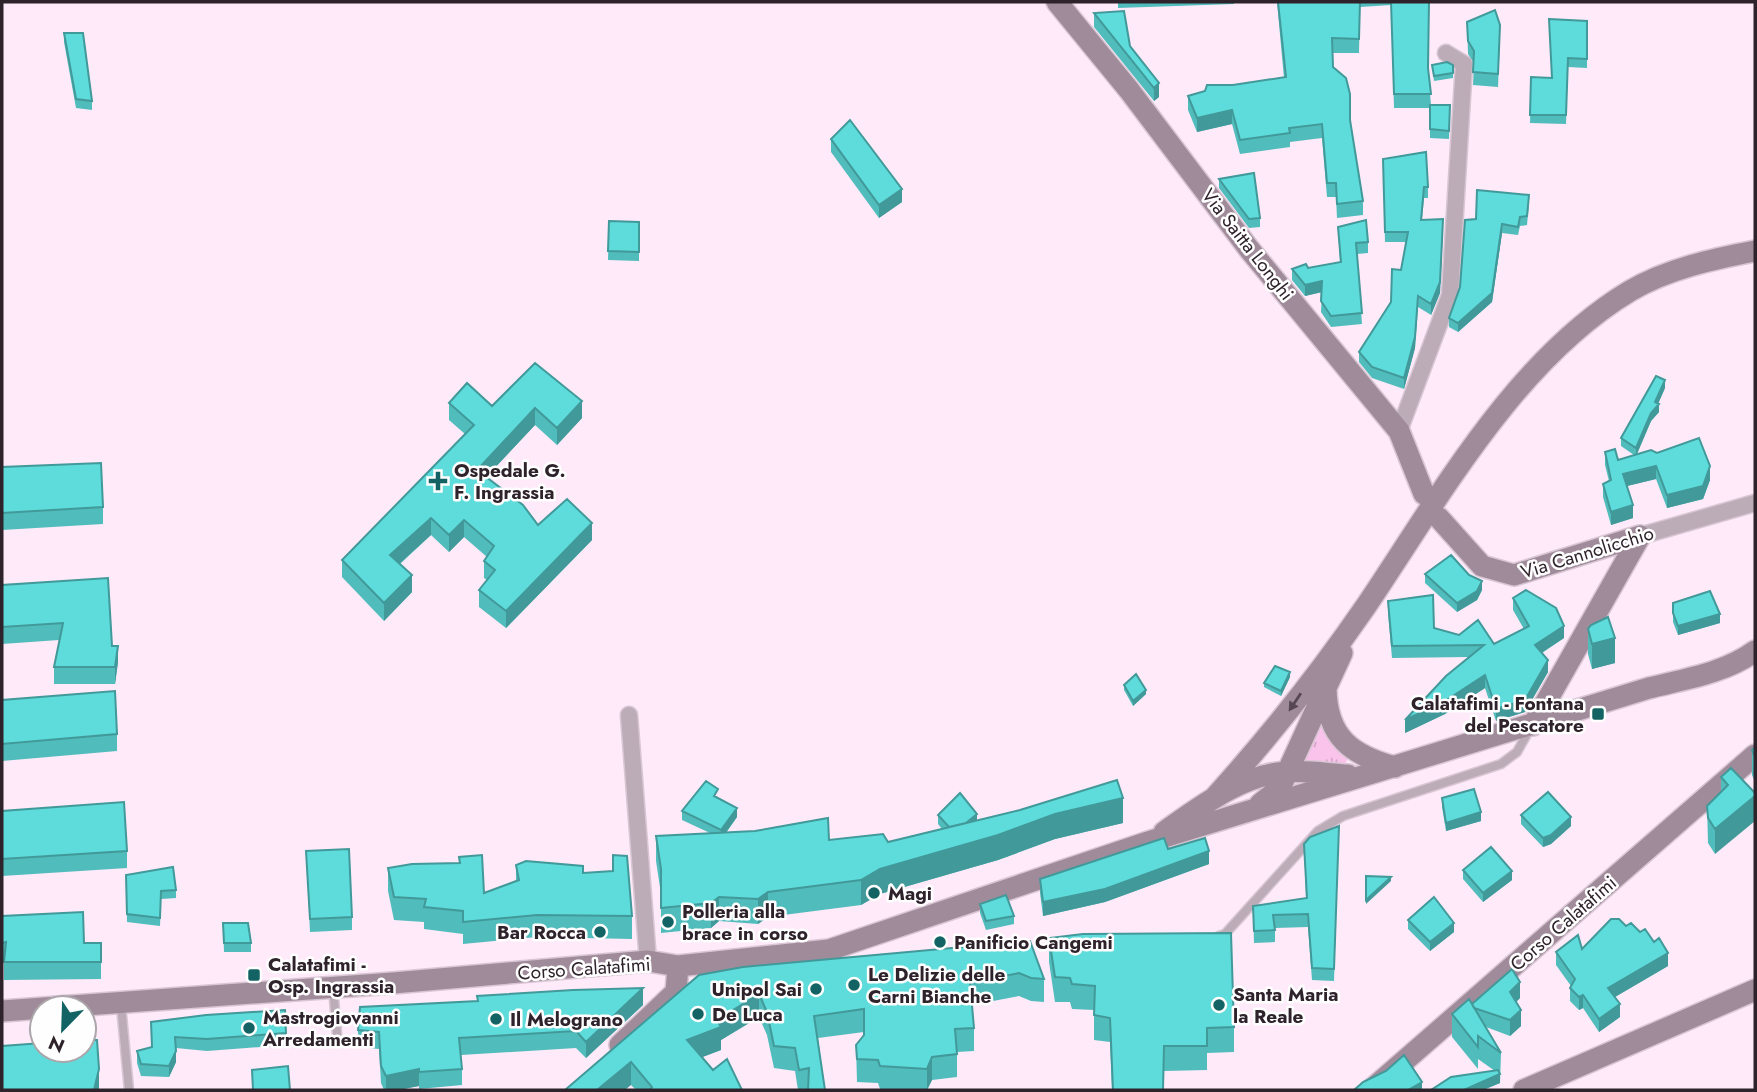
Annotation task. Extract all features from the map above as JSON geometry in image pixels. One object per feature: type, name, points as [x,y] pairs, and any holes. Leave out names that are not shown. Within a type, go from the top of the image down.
[{"type":"street","name":"Via Saitta Longhi","points":[[1057,2],[1129,90],[1249,249],[1399,431],[1424,494]]},
{"type":"street","points":[[1399,431],[1450,296],[1464,64],[1446,53]]},
{"type":"street","points":[[1215,797],[1275,731],[1365,608],[1428,510],[1542,363],[1630,291],[1694,265],[1755,251]]},
{"type":"street","name":"Via Cannolicchio","points":[[1439,518],[1482,566],[1514,575],[1755,503]]},
{"type":"street","points":[[1533,725],[1640,536]]},
{"type":"street","points":[[1241,816],[1269,799],[1280,788],[1326,685],[1365,608]]},
{"type":"street","points":[[1148,842],[1713,672],[1743,660],[1755,651]]},
{"type":"street","points":[[1326,685],[1331,726],[1344,743],[1358,754],[1395,768]]},
{"type":"street","points":[[629,715],[648,961]]},
{"type":"street","points":[[1275,731],[1287,772],[1303,786],[1318,790]]},
{"type":"street","name":"Corso Calatafimi","points":[[1371,1090],[1755,755]]},
{"type":"street","points":[[1148,842],[1215,797],[1264,776],[1287,772],[1368,775]]},
{"type":"street","name":"Corso Calatafimi","points":[[2,1011],[648,961],[678,966],[829,950],[1148,842]]},
{"type":"street","points":[[605,1060],[676,992],[678,966]]},
{"type":"street","points":[[1524,1090],[1755,990]]},
{"type":"lane","points":[[1213,939],[1225,934],[1318,831],[1343,816],[1501,764],[1517,752],[1533,725]]},
{"type":"lane","points":[[333,987],[337,1034]]},
{"type":"lane","points":[[120,1002],[129,1090]]},
{"type":"green space","points":[[1321,716],[1348,757],[1346,763],[1307,763],[1304,755]]},
{"type":"building","points":[[1278,2],[1360,2],[1359,39],[1332,38],[1333,67],[1346,78],[1350,94],[1350,120],[1363,201],[1337,204],[1336,183],[1327,183],[1322,124],[1289,128],[1290,133],[1240,140],[1232,110],[1197,118],[1188,96],[1205,91],[1207,85],[1233,85],[1286,77]]},
{"type":"building","points":[[1391,2],[1429,2],[1428,68],[1431,94],[1394,94]]},
{"type":"building","points":[[1495,10],[1500,25],[1498,74],[1473,72],[1474,51],[1468,41],[1467,22]]},
{"type":"building","points":[[1124,11],[1130,46],[1159,83],[1154,88],[1094,13]]},
{"type":"building","points":[[1549,19],[1587,21],[1587,59],[1568,58],[1566,115],[1530,115],[1531,77],[1552,78]]},
{"type":"building","points":[[64,33],[83,33],[92,101],[76,99]]},
{"type":"building","points":[[1447,62],[1453,65],[1453,73],[1434,76],[1432,65]]},
{"type":"building","points":[[1430,105],[1450,105],[1449,131],[1430,129]]},
{"type":"building","points":[[850,120],[902,189],[879,205],[831,139]]},
{"type":"building","points":[[1426,152],[1428,187],[1424,187],[1421,220],[1443,219],[1440,282],[1431,304],[1418,296],[1415,337],[1404,378],[1372,367],[1359,352],[1391,302],[1392,269],[1401,270],[1408,232],[1385,232],[1383,159]]},
{"type":"building","points":[[1254,173],[1260,218],[1249,219],[1219,179]]},
{"type":"building","points":[[1477,190],[1529,195],[1527,216],[1520,217],[1518,227],[1502,224],[1492,293],[1458,323],[1449,318],[1460,287],[1465,220],[1476,219]]},
{"type":"building","points":[[1366,220],[1368,242],[1356,243],[1362,313],[1331,316],[1321,301],[1322,281],[1305,285],[1292,269],[1306,264],[1308,268],[1341,262],[1338,227]]},
{"type":"building","points":[[609,221],[639,222],[639,252],[608,251]]},
{"type":"building","points":[[535,363],[582,401],[557,428],[535,408],[477,470],[523,505],[538,525],[567,499],[592,523],[506,611],[479,590],[495,570],[484,561],[494,546],[464,520],[449,535],[431,518],[390,555],[412,575],[384,603],[342,560],[474,425],[449,403],[467,383],[492,406]]},
{"type":"building","points":[[1656,376],[1665,380],[1655,402],[1659,404],[1651,413],[1636,448],[1621,438]]},
{"type":"building","points":[[1699,438],[1710,466],[1703,486],[1667,495],[1656,466],[1623,474],[1633,505],[1611,512],[1603,484],[1611,480],[1605,452],[1615,449],[1618,460],[1651,450],[1657,453]]},
{"type":"building","points":[[101,463],[103,507],[2,513],[2,467]]},
{"type":"building","points":[[1451,555],[1469,575],[1482,581],[1477,591],[1457,603],[1425,574]]},
{"type":"building","points":[[108,578],[112,646],[118,646],[115,667],[54,667],[63,623],[2,627],[2,585]]},
{"type":"building","points":[[1526,590],[1556,608],[1564,626],[1535,645],[1548,660],[1525,700],[1496,709],[1485,675],[1445,701],[1405,720],[1446,676],[1484,645],[1392,646],[1388,601],[1433,595],[1434,628],[1459,635],[1478,620],[1494,644],[1529,626],[1513,598]]},
{"type":"building","points":[[1710,591],[1720,614],[1678,626],[1673,613],[1673,603]]},
{"type":"building","points":[[1608,617],[1615,638],[1592,644],[1588,629]]},
{"type":"building","points":[[1275,666],[1290,672],[1281,691],[1264,683]]},
{"type":"building","points":[[1136,674],[1146,690],[1133,701],[1124,685]]},
{"type":"building","points":[[115,691],[117,734],[2,744],[2,700]]},
{"type":"building","points":[[1731,768],[1755,796],[1715,829],[1708,818],[1707,806],[1728,785],[1721,777]]},
{"type":"building","points":[[1117,780],[1123,798],[1055,814],[998,835],[880,869],[861,880],[768,892],[758,899],[719,897],[711,903],[661,908],[661,869],[656,836],[755,831],[828,818],[829,840],[883,834],[888,842],[1020,810]]},
{"type":"building","points":[[706,781],[718,789],[714,796],[737,808],[721,830],[682,811]]},
{"type":"building","points":[[1474,789],[1481,812],[1446,823],[1442,798]]},
{"type":"building","points":[[1548,792],[1571,817],[1551,835],[1543,838],[1521,815]]},
{"type":"building","points":[[960,793],[977,814],[966,823],[949,827],[938,815]]},
{"type":"building","points":[[124,802],[127,851],[2,859],[2,811]]},
{"type":"building","points":[[1339,826],[1334,969],[1312,968],[1308,914],[1273,915],[1275,930],[1254,931],[1253,906],[1307,898],[1304,844],[1310,837]]},
{"type":"building","points":[[1164,838],[1168,849],[1205,838],[1209,851],[1105,889],[1043,902],[1040,879]]},
{"type":"building","points":[[1491,847],[1512,871],[1483,893],[1463,870]]},
{"type":"building","points":[[349,849],[352,917],[310,919],[306,851]]},
{"type":"building","points":[[482,855],[484,893],[519,880],[516,865],[526,861],[583,866],[583,873],[613,871],[613,855],[627,856],[632,916],[537,915],[463,922],[463,911],[424,907],[426,899],[394,897],[388,868],[412,864],[460,863],[459,857]]},
{"type":"building","points":[[173,867],[176,890],[161,891],[160,918],[127,914],[126,875]]},
{"type":"building","points":[[1366,876],[1391,877],[1366,900]]},
{"type":"building","points":[[1006,895],[1014,916],[986,921],[980,904]]},
{"type":"building","points":[[1434,897],[1454,923],[1430,942],[1408,920]]},
{"type":"building","points":[[83,912],[84,943],[101,943],[101,962],[4,962],[6,942],[2,943],[2,916]]},
{"type":"building","points":[[1611,919],[1619,919],[1626,926],[1631,923],[1640,932],[1645,929],[1654,942],[1659,938],[1668,953],[1608,988],[1620,1004],[1599,1019],[1583,995],[1579,997],[1570,988],[1575,979],[1556,952],[1578,935],[1582,949]]},
{"type":"building","points":[[223,923],[248,923],[251,943],[224,943]]},
{"type":"building","points":[[1231,933],[1234,1027],[1207,1028],[1207,1046],[1164,1046],[1163,1090],[1113,1090],[1110,1018],[1094,1015],[1095,986],[1072,984],[1070,978],[1055,977],[1049,938],[1083,934]]},
{"type":"building","points":[[1030,941],[1044,979],[1019,973],[970,983],[974,1028],[955,1029],[957,1054],[932,1057],[927,1069],[880,1066],[878,1060],[857,1059],[856,1045],[864,1035],[864,1009],[814,1016],[825,1090],[808,1090],[809,1068],[799,1070],[795,1048],[774,1046],[767,1012],[759,994],[717,1020],[721,1027],[687,1040],[713,1070],[727,1059],[742,1090],[650,1090],[652,1087],[631,1062],[597,1090],[565,1090],[699,975],[743,967]]},
{"type":"building","points":[[1512,969],[1520,982],[1510,992],[1521,1010],[1510,1020],[1474,1008],[1472,1004]]},
{"type":"building","points":[[643,988],[586,1042],[576,1031],[459,1038],[462,1069],[419,1072],[419,1069],[386,1076],[381,1066],[379,1032],[358,1030],[360,1007],[478,1001],[477,996]]},
{"type":"building","points":[[1469,999],[1501,1053],[1478,1036],[1478,1047],[1452,1014]]},
{"type":"building","points":[[285,1010],[286,1033],[207,1039],[175,1037],[176,1051],[169,1066],[141,1064],[137,1051],[152,1047],[151,1022]]},
{"type":"building","points":[[28,1044],[28,1064],[98,1064],[98,1054],[99,1069],[94,1090],[2,1090],[2,1046]]},
{"type":"building","points":[[1404,1055],[1422,1082],[1408,1090],[1354,1090],[1363,1082],[1386,1071]]},
{"type":"building","points":[[288,1066],[290,1090],[253,1090],[252,1070]]},
{"type":"building","points":[[1498,1070],[1500,1074],[1464,1090],[1431,1090],[1451,1077]]},
{"type":"place","name":"Ospedale G. F. Ingrassia","points":[[438,481]]},
{"type":"place","name":"Calatafimi - Fontana del Pescatore","points":[[1598,714]]},
{"type":"place","name":"Magi","points":[[874,893]]},
{"type":"place","name":"Polleria alla brace in corso","points":[[668,922]]},
{"type":"place","name":"Bar Rocca","points":[[600,932]]},
{"type":"place","name":"Panificio Cangemi","points":[[940,942]]},
{"type":"place","name":"Calatafimi - Osp. Ingrassia","points":[[254,975]]},
{"type":"place","name":"Le Delizie delle Carni Bianche","points":[[854,985]]},
{"type":"place","name":"Unipol Sai","points":[[816,989]]},
{"type":"place","name":"Santa Maria la Reale","points":[[1219,1005]]},
{"type":"place","name":"De Luca","points":[[698,1014]]},
{"type":"place","name":"Il Melograno","points":[[496,1019]]},
{"type":"place","name":"Mastrogiovanni Arredamenti","points":[[249,1028]]}]
